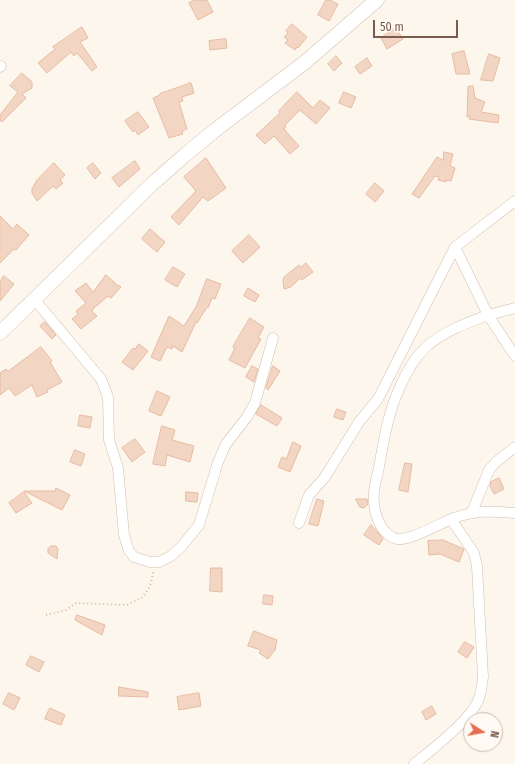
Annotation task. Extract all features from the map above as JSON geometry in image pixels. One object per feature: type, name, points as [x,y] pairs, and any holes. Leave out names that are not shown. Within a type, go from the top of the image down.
[{"type":"street","points":[[0,333],[152,184],[185,155],[304,63],[377,0]]},
{"type":"street","points":[[299,523],[309,495],[325,477],[359,422],[378,399],[455,247],[515,201]]},
{"type":"street","points":[[455,247],[488,315],[515,356]]},
{"type":"street","points":[[34,299],[101,379],[106,390],[108,397],[109,440],[118,468],[124,534],[129,551],[134,557],[150,562],[159,562],[171,556],[181,547],[199,525],[218,462],[226,444],[247,417],[255,403],[274,338]]},
{"type":"street","points":[[515,308],[488,315],[448,331],[426,347],[412,365],[400,387],[391,410],[384,434],[374,490],[374,502],[377,517],[382,528],[388,535],[396,539],[406,539],[472,512],[485,511],[515,513]]},
{"type":"street","points":[[472,512],[492,466],[515,447]]},
{"type":"street","points":[[414,764],[469,715],[477,702],[481,691],[483,677],[477,566],[474,553],[451,520]]},
{"type":"path","points":[[46,615],[66,610],[76,603],[126,605],[143,597],[150,586],[153,574],[150,562]]},
{"type":"building","points":[[195,0],[207,0],[213,12],[198,20],[189,3]]},
{"type":"building","points":[[326,0],[330,0],[338,4],[329,21],[318,15]]},
{"type":"building","points":[[292,24],[307,37],[295,50],[285,43],[288,40],[284,37],[288,33],[286,31]]},
{"type":"building","points":[[82,27],[88,38],[80,42],[97,67],[92,71],[77,53],[74,56],[71,52],[47,73],[38,63],[55,49],[53,47]]},
{"type":"building","points":[[396,28],[403,39],[387,49],[381,38]]},
{"type":"building","points":[[226,39],[227,48],[210,50],[209,41]]},
{"type":"building","points":[[464,51],[470,74],[456,74],[452,54]]},
{"type":"building","points":[[489,54],[500,58],[493,81],[481,80]]},
{"type":"building","points":[[336,56],[342,63],[334,71],[328,64]]},
{"type":"building","points":[[367,58],[372,66],[360,74],[355,67]]},
{"type":"building","points":[[22,73],[32,82],[32,88],[22,94],[26,98],[2,122],[0,120],[0,115],[18,92],[10,86]]},
{"type":"building","points":[[191,83],[194,93],[182,97],[183,101],[179,102],[187,129],[182,131],[183,134],[169,138],[153,98]]},
{"type":"building","points":[[473,86],[475,98],[485,102],[481,112],[499,115],[498,123],[469,119],[470,116],[467,117],[468,87]]},
{"type":"building","points":[[297,92],[313,108],[320,100],[330,108],[316,124],[300,110],[285,125],[286,126],[284,129],[299,146],[290,154],[274,136],[265,144],[256,135],[280,113],[279,111]]},
{"type":"building","points":[[344,92],[356,97],[351,108],[339,103]]},
{"type":"building","points":[[138,112],[149,127],[138,135],[135,130],[133,132],[125,121]]},
{"type":"building","points":[[444,152],[453,154],[450,166],[455,168],[451,181],[446,180],[446,182],[438,180],[439,177],[435,176],[419,198],[412,194],[437,157],[443,160]]},
{"type":"building","points":[[206,158],[226,188],[208,201],[203,197],[179,225],[171,217],[196,191],[184,177]]},
{"type":"building","points":[[135,161],[140,169],[119,187],[112,178]]},
{"type":"building","points":[[54,163],[65,175],[60,180],[63,183],[56,189],[53,186],[37,201],[32,193],[32,189],[37,180]]},
{"type":"building","points":[[93,163],[101,173],[95,179],[87,168]]},
{"type":"building","points":[[375,183],[384,191],[375,202],[366,194]]},
{"type":"building","points":[[0,216],[13,229],[17,224],[29,235],[16,250],[14,249],[0,263]]},
{"type":"building","points":[[150,229],[165,242],[157,252],[142,239]]},
{"type":"building","points":[[249,235],[260,247],[243,263],[232,251]]},
{"type":"building","points":[[306,263],[313,272],[302,280],[300,278],[291,287],[284,289],[284,277],[299,265],[301,267]]},
{"type":"building","points":[[173,267],[185,274],[177,287],[165,280]]},
{"type":"building","points":[[106,275],[114,283],[121,287],[111,298],[108,296],[93,309],[92,311],[97,316],[81,329],[72,319],[78,314],[76,311],[86,303],[75,291],[86,283],[93,292]]},
{"type":"building","points":[[4,276],[14,284],[0,301],[0,282]]},
{"type":"building","points":[[207,279],[221,284],[215,299],[212,298],[208,308],[207,307],[197,323],[196,322],[182,352],[173,346],[172,349],[167,347],[160,361],[151,357],[169,316],[184,326],[196,307]]},
{"type":"building","points":[[248,288],[259,295],[255,302],[244,296]]},
{"type":"building","points":[[250,318],[264,327],[258,338],[261,339],[245,368],[229,360],[235,348],[233,347]]},
{"type":"building","points":[[45,322],[56,335],[52,339],[40,326]]},
{"type":"building","points":[[139,344],[148,351],[133,370],[122,362],[133,348],[135,349]]},
{"type":"building","points":[[41,347],[52,361],[50,362],[62,382],[47,390],[48,392],[37,397],[32,385],[15,396],[9,388],[0,395],[0,373],[6,369],[8,371]]},
{"type":"building","points":[[252,366],[258,369],[254,382],[246,377]]},
{"type":"building","points":[[273,366],[280,371],[268,390],[266,388]]},
{"type":"building","points":[[157,391],[170,397],[161,416],[149,411]]},
{"type":"building","points":[[261,405],[282,418],[277,426],[256,414]]},
{"type":"building","points":[[337,409],[346,412],[343,420],[334,417]]},
{"type":"building","points":[[80,415],[92,417],[90,428],[78,426]]},
{"type":"building","points":[[162,426],[175,430],[172,440],[194,446],[190,462],[167,455],[165,466],[153,464]]},
{"type":"building","points":[[135,439],[145,452],[132,462],[122,448]]},
{"type":"building","points":[[293,442],[301,446],[290,472],[278,467],[282,457],[286,459]]},
{"type":"building","points":[[75,450],[85,454],[81,466],[70,462]]},
{"type":"building","points":[[405,463],[412,464],[408,492],[399,490]]},
{"type":"building","points":[[499,478],[504,489],[494,494],[490,486],[491,482]]},
{"type":"building","points":[[56,488],[70,495],[62,510],[24,491],[55,491]]},
{"type":"building","points":[[24,492],[32,503],[16,513],[9,503]]},
{"type":"building","points":[[186,492],[198,493],[197,502],[186,501]]},
{"type":"building","points":[[317,499],[324,501],[318,526],[309,524]]},
{"type":"building","points":[[356,499],[367,499],[368,504],[364,508],[360,507]]},
{"type":"building","points":[[371,525],[383,539],[379,545],[364,535]]},
{"type":"building","points":[[443,540],[464,549],[459,562],[440,554],[429,555],[428,541]]},
{"type":"building","points":[[51,546],[56,546],[58,549],[57,559],[48,553],[48,549]]},
{"type":"building","points":[[211,568],[222,568],[222,592],[210,591]]},
{"type":"building","points":[[264,595],[273,596],[272,605],[263,604]]},
{"type":"building","points":[[77,615],[105,625],[102,635],[75,620]]},
{"type":"building","points":[[254,631],[277,640],[275,650],[268,659],[259,653],[261,650],[248,646]]},
{"type":"building","points":[[465,642],[474,647],[467,658],[458,652]]},
{"type":"building","points":[[31,656],[44,662],[39,672],[26,665]]},
{"type":"building","points":[[119,687],[148,692],[148,697],[119,696]]},
{"type":"building","points":[[9,693],[20,698],[14,710],[3,704]]},
{"type":"building","points":[[199,693],[201,706],[179,710],[177,697]]},
{"type":"building","points":[[432,706],[436,714],[426,720],[422,712]]},
{"type":"building","points":[[50,708],[65,715],[61,725],[45,719]]}]
